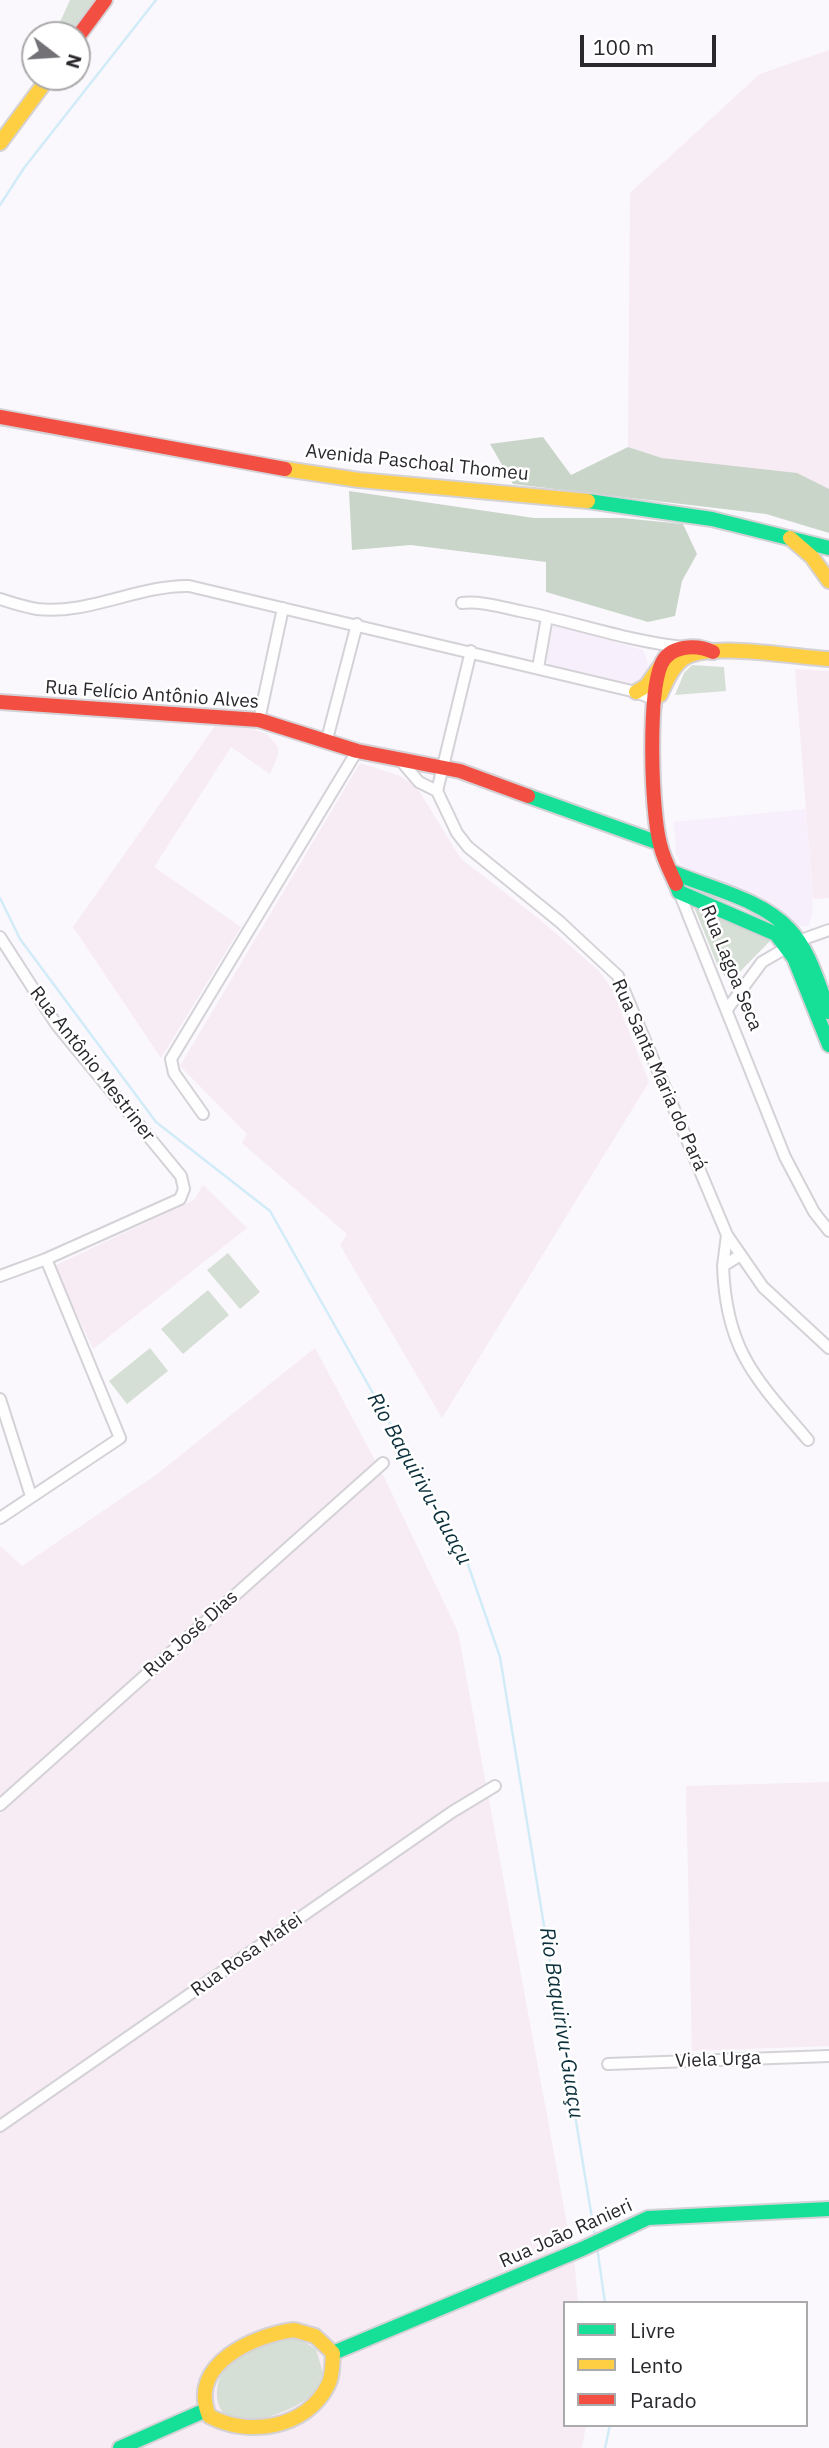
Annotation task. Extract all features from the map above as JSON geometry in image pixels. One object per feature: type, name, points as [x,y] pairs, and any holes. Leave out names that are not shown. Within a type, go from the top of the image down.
[{"type":"main road","points":[[90,21],[105,0]]},
{"type":"main road","points":[[0,143],[39,91]]},
{"type":"main road","name":"Avenida Paschoal Thomeu","points":[[0,417],[87,435],[356,480],[605,501],[752,525],[829,548]]},
{"type":"main road","points":[[786,534],[812,557],[829,581]]},
{"type":"main road","points":[[636,692],[646,686],[669,654],[685,647],[706,648],[713,652]]},
{"type":"main road","points":[[656,706],[663,686],[680,662],[690,655],[713,652],[829,659]]},
{"type":"main road","name":"Rua Lagoa Seca","points":[[660,667],[654,759],[659,843],[679,892]]},
{"type":"main road","name":"Rua Felício Antônio Alves","points":[[0,702],[259,719],[326,743],[401,761],[444,767],[659,843]]},
{"type":"main road","points":[[672,872],[773,917],[788,928],[829,1045]]},
{"type":"main road","points":[[679,892],[766,928],[792,944],[829,1012]]},
{"type":"main road","name":"Rua João Ranieri","points":[[333,2353],[599,2242],[648,2218],[829,2209]]},
{"type":"main road","points":[[294,2330],[315,2336],[333,2353],[332,2371],[325,2390],[310,2409],[297,2415],[271,2426],[242,2429],[214,2420],[206,2410],[206,2392],[216,2366],[237,2348],[257,2337],[294,2330]]},
{"type":"main road","points":[[120,2448],[206,2410]]},
{"type":"street","points":[[0,599],[38,609],[57,609],[160,588],[189,586],[636,692],[651,698],[656,706]]},
{"type":"street","points":[[462,603],[474,601],[646,643],[685,647]]},
{"type":"street","points":[[259,719],[283,608]]},
{"type":"street","points":[[538,668],[547,617]]},
{"type":"street","points":[[326,743],[357,624]]},
{"type":"street","points":[[646,643],[654,650],[660,667]]},
{"type":"street","points":[[437,791],[471,651]]},
{"type":"street","points":[[203,1114],[174,1073],[172,1059],[357,751]]},
{"type":"street","name":"Rua Santa Maria do Pará","points":[[401,761],[419,782],[437,791],[457,833],[468,847],[560,922],[618,976],[727,1234],[739,1256],[785,1310],[829,1348]]},
{"type":"street","name":"Rua Lagoa Seca","points":[[679,892],[728,1008],[785,1157],[814,1212],[829,1231]]},
{"type":"street","points":[[728,1008],[755,969],[792,944],[829,930]]},
{"type":"street","name":"Rua Antônio Mestriner","points":[[0,937],[56,1024],[181,1176],[184,1189],[180,1199],[46,1259]]},
{"type":"street","points":[[727,1234],[723,1266],[725,1291],[743,1359],[756,1379],[808,1440]]},
{"type":"street","points":[[723,1266],[739,1256]]},
{"type":"street","points":[[0,1276],[46,1259],[120,1438],[0,1518]]},
{"type":"street","points":[[0,1399],[31,1496]]},
{"type":"street","name":"Rua José Dias","points":[[0,1805],[383,1463]]},
{"type":"street","name":"Rua Rosa Mafei","points":[[0,2126],[452,1812],[495,1786]]},
{"type":"street","name":"Viela Urga","points":[[608,2064],[829,2056]]},
{"type":"shaded area","points":[[70,0],[95,0],[79,21],[60,21]]},
{"type":"shaded area","points":[[829,50],[829,489],[662,458],[628,447],[630,193],[760,74]]},
{"type":"shaded area","points":[[543,437],[571,475],[628,447],[662,458],[797,473],[829,489],[829,533],[766,514],[513,484],[490,444]]},
{"type":"shaded area","points":[[349,491],[534,518],[622,518],[683,524],[697,554],[682,581],[675,616],[648,622],[546,592],[546,562],[411,545],[352,550]]},
{"type":"shaded area","points":[[558,625],[643,650],[649,666],[645,676],[639,683],[631,684],[549,664],[545,660],[553,627]]},
{"type":"shaded area","points":[[692,665],[724,667],[726,691],[675,695],[684,673]]},
{"type":"shaded area","points":[[795,669],[829,671],[829,898],[813,899]]},
{"type":"shaded area","points":[[215,726],[253,729],[267,734],[278,747],[278,755],[270,774],[231,747],[154,867],[241,927],[161,1058],[73,927]]},
{"type":"shaded area","points":[[360,763],[400,776],[416,786],[461,859],[538,918],[599,971],[612,989],[649,1082],[442,1418],[340,1245],[347,1234],[242,1143],[247,1134],[180,1066]]},
{"type":"shaded area","points":[[806,809],[813,908],[809,926],[795,927],[756,902],[681,865],[676,854],[674,822]]},
{"type":"shaded area","points":[[694,907],[719,914],[764,935],[770,941],[730,982],[719,969]]},
{"type":"shaded area","points":[[203,1185],[247,1228],[93,1349],[54,1266],[194,1200]]},
{"type":"shaded area","points":[[228,1253],[260,1292],[240,1309],[207,1270]]},
{"type":"shaded area","points":[[208,1290],[229,1315],[183,1354],[161,1329]]},
{"type":"shaded area","points":[[150,1348],[168,1371],[127,1404],[109,1381]]},
{"type":"shaded area","points":[[315,1348],[385,1479],[458,1632],[575,2268],[578,2301],[563,2301],[563,2427],[586,2427],[582,2448],[0,2448],[0,1546],[22,1566],[156,1475]]},
{"type":"shaded area","points":[[829,1782],[829,2046],[692,2051],[686,1786]]},
{"type":"shaded area","points":[[284,2337],[296,2337],[316,2349],[323,2373],[317,2387],[302,2402],[272,2416],[251,2421],[230,2418],[223,2412],[217,2396],[224,2368],[248,2349]]},
{"type":"waterway","name":"Rio Baquirivu-Guaçu","points":[[0,205],[24,168],[156,0]]},
{"type":"waterway","name":"Rio Baquirivu-Guaçu","points":[[0,898],[20,939],[156,1122],[270,1211],[465,1556],[500,1657],[595,2237]]},
{"type":"waterway","name":"Rio Baquirivu-Guaçu","points":[[597,2247],[605,2301]]},
{"type":"waterway","name":"Rio Baquirivu-Guaçu","points":[[605,2448],[610,2427]]},
{"type":"traffic: fast","points":[[588,501],[712,519],[829,548]]},
{"type":"traffic: fast","points":[[528,796],[659,843]]},
{"type":"traffic: fast","points":[[672,872],[749,902],[789,929],[803,947],[829,1012]]},
{"type":"traffic: fast","points":[[676,884],[679,892],[776,934],[794,958],[829,1045]]},
{"type":"traffic: fast","points":[[333,2353],[582,2249],[648,2218],[829,2209]]},
{"type":"traffic: fast","points":[[120,2448],[206,2410]]},
{"type":"traffic: slow","points":[[0,143],[39,91]]},
{"type":"traffic: slow","points":[[285,469],[359,480],[588,501]]},
{"type":"traffic: slow","points":[[790,538],[812,557],[829,581]]},
{"type":"traffic: slow","points":[[660,695],[679,663],[688,656],[701,652],[757,652],[829,659]]},
{"type":"traffic: slow","points":[[636,692],[646,686],[659,668]]},
{"type":"traffic: slow","points":[[294,2330],[315,2336],[333,2353],[330,2381],[318,2400],[291,2420],[275,2425],[241,2426],[224,2423],[209,2416],[205,2398],[208,2381],[216,2367],[244,2346],[261,2338],[294,2330]]},
{"type":"traffic: jam","points":[[90,21],[105,0]]},
{"type":"traffic: jam","points":[[0,417],[285,469]]},
{"type":"traffic: jam","points":[[676,884],[661,849],[657,828],[652,753],[657,680],[661,665],[670,653],[691,647],[713,652]]},
{"type":"traffic: jam","points":[[0,702],[259,720],[357,751],[460,771],[528,796]]}]
